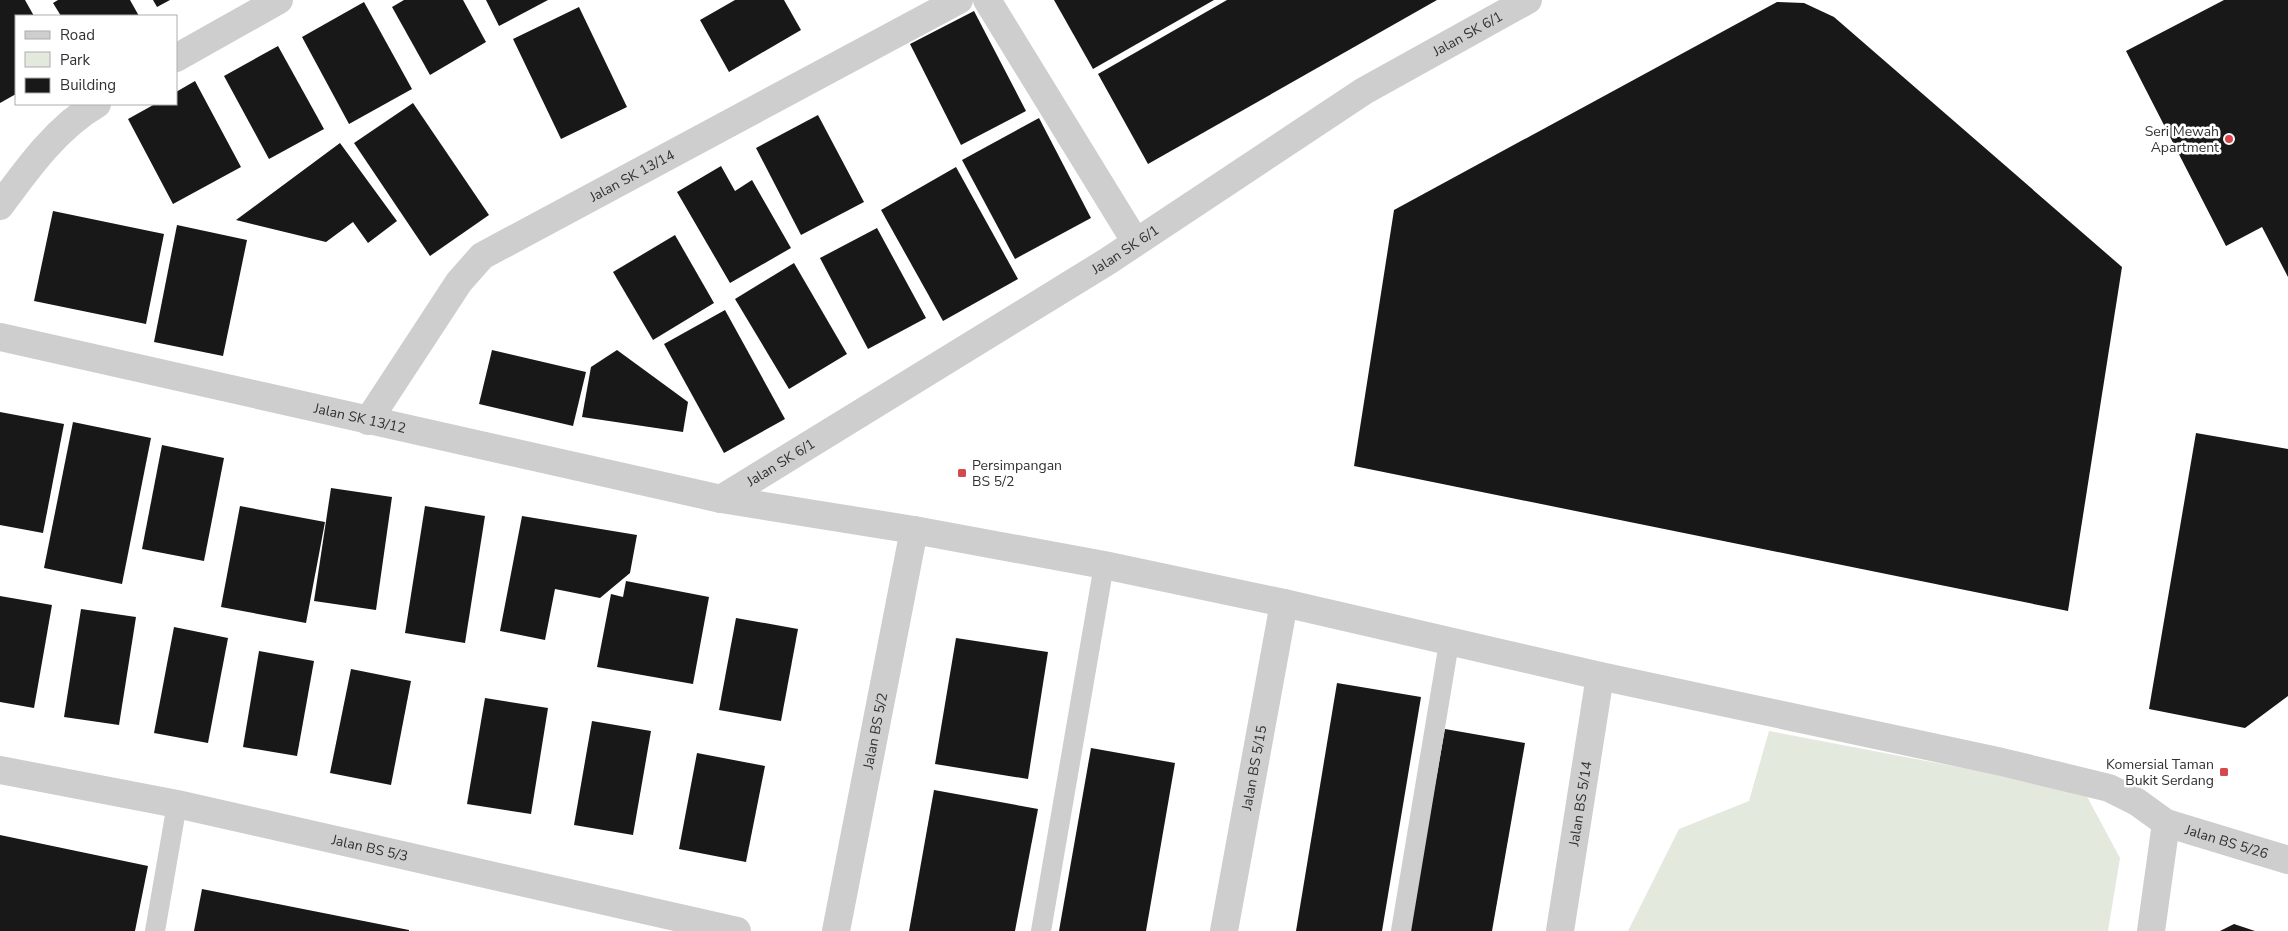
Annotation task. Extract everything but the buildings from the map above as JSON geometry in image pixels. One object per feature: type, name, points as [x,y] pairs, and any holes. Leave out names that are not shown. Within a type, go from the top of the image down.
[{"type":"street","points":[[178,57],[279,0]]},
{"type":"street","name":"Jalan SK 13/14","points":[[368,422],[459,282],[482,256],[959,0]]},
{"type":"street","points":[[986,0],[1136,241]]},
{"type":"street","name":"Jalan SK 6/1","points":[[721,499],[1108,261],[1364,91],[1528,0]]},
{"type":"street","points":[[0,206],[24,173],[76,115],[94,105]]},
{"type":"street","name":"Jalan SK 13/12","points":[[0,337],[368,422],[721,499],[914,530],[1104,565],[1284,603],[1449,643]]},
{"type":"street","name":"Jalan BS 5/2","points":[[836,931],[914,530]]},
{"type":"street","name":"Jalan BS 5/15","points":[[1224,931],[1284,603]]},
{"type":"street","name":"Jalan BS 5/26","points":[[1449,643],[2002,762],[2109,788],[2137,802],[2166,823],[2288,860]]},
{"type":"street","name":"Jalan BS 5/14","points":[[1560,931],[1600,676]]},
{"type":"street","name":"Jalan BS 5/3","points":[[0,770],[177,804],[736,931]]},
{"type":"street","points":[[2151,931],[2166,823]]},
{"type":"lane","points":[[1041,931],[1104,565]]},
{"type":"lane","points":[[1401,931],[1449,643]]},
{"type":"lane","points":[[155,931],[177,804]]},
{"type":"green space","points":[[1769,731],[2084,791],[2120,858],[2108,931],[1628,931],[1679,829],[1749,801]]},
{"type":"place","name":"Seri Mewah Apartment","points":[[2229,139]]},
{"type":"place","name":"Persimpangan BS 5/2","points":[[962,473]]},
{"type":"place","name":"Komersial Taman Bukit Serdang","points":[[2224,772]]}]
